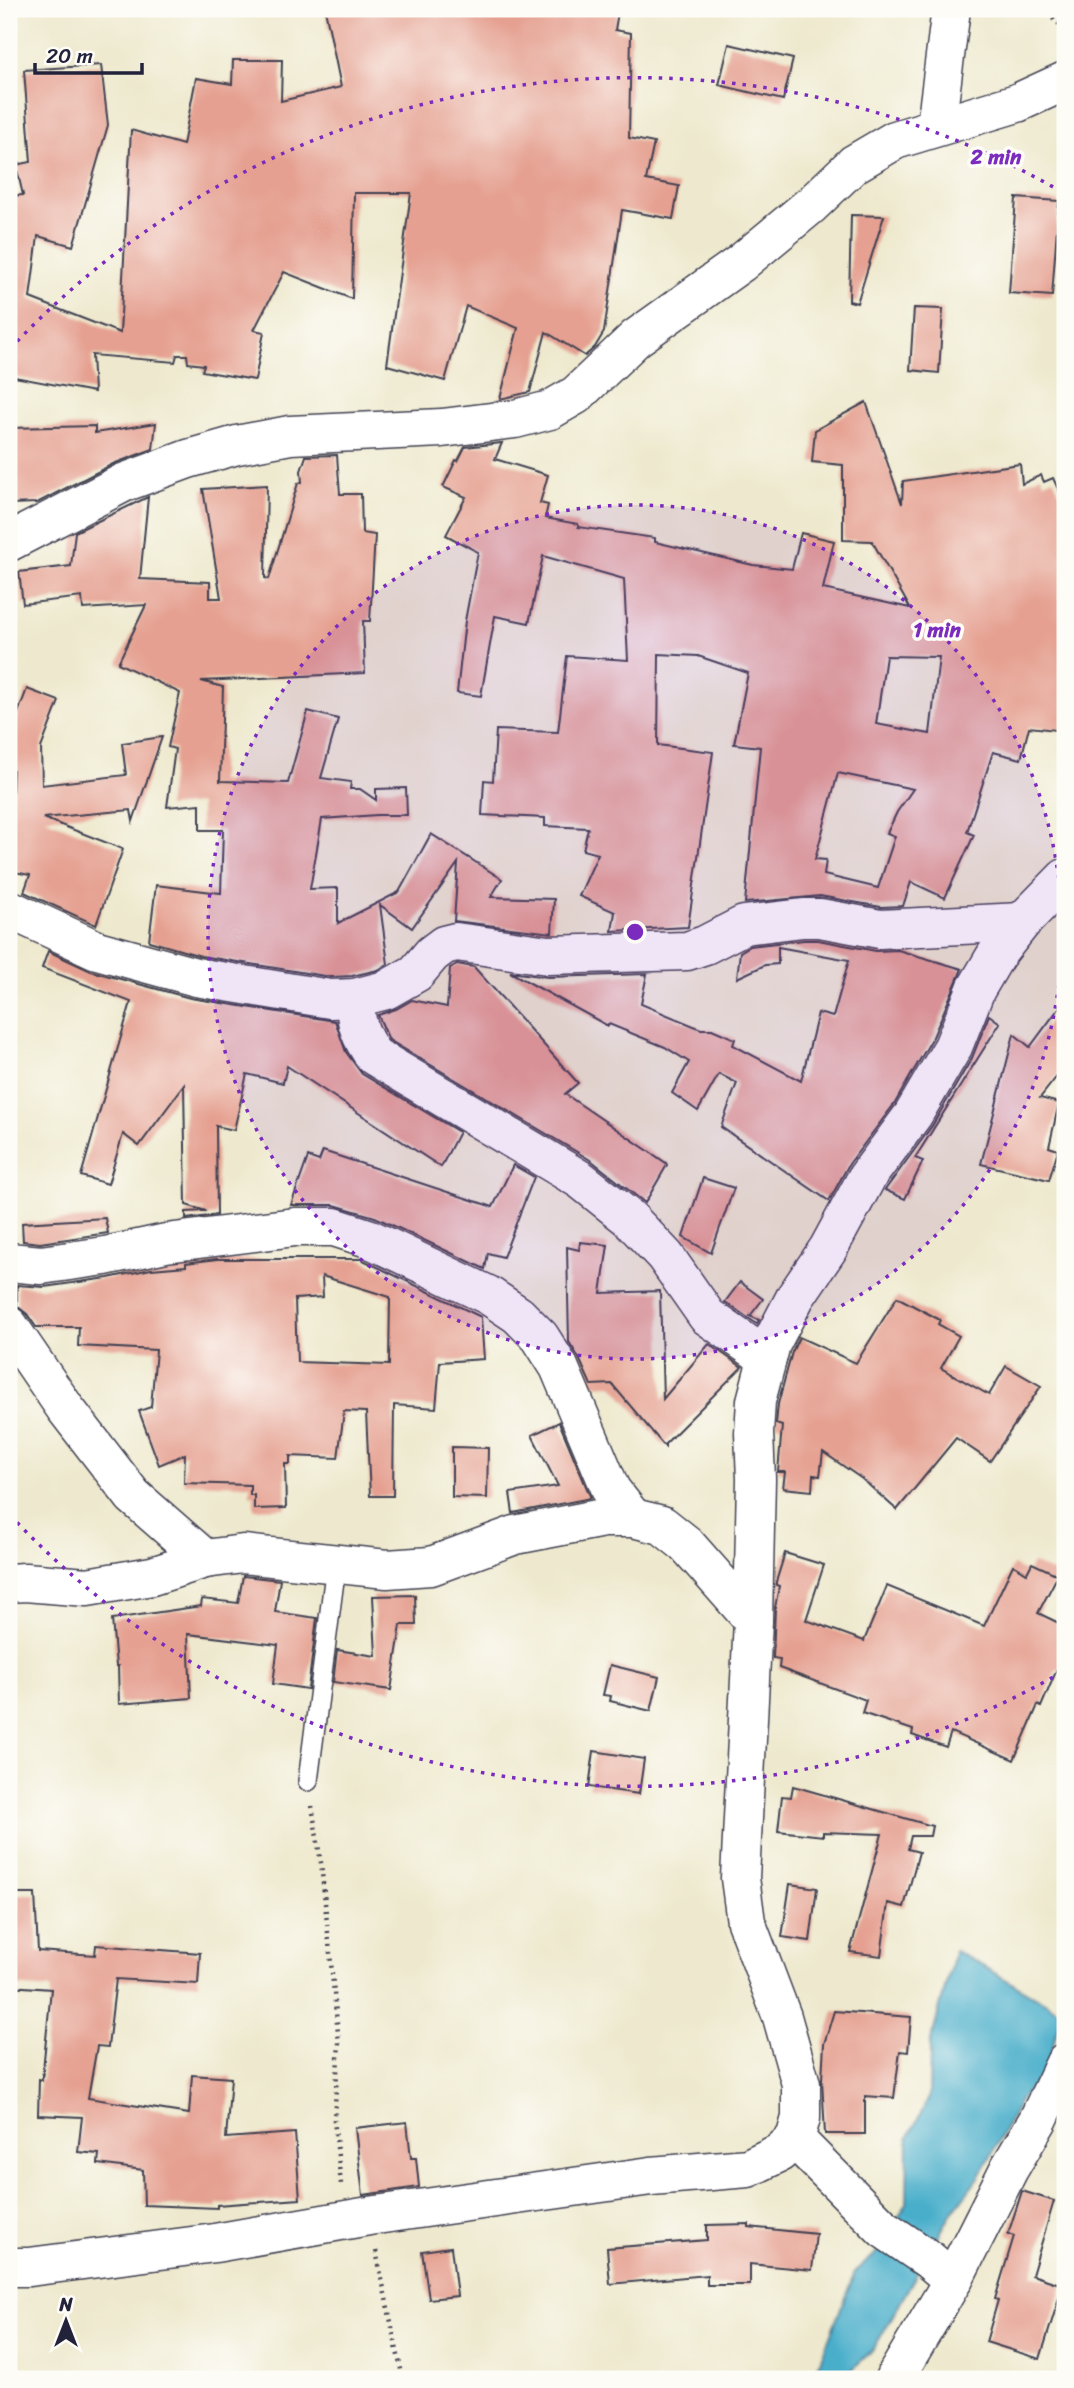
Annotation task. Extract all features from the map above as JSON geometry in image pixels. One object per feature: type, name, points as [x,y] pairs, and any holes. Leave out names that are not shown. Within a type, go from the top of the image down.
[{"type":"street","points":[[936,127],[951,9]]},
{"type":"street","points":[[9,542],[123,483],[188,459],[237,445],[290,435],[442,428],[515,419],[550,410],[576,395],[636,338],[741,262],[811,205],[854,164],[895,140],[1017,103],[1065,81]]},
{"type":"street","points":[[9,2267],[29,2267],[215,2243],[357,2218],[651,2176],[748,2168],[779,2153],[795,2138],[801,2118],[801,2084],[782,2017],[746,1922],[740,1878],[753,1620],[756,1401],[771,1344],[796,1296],[828,1249],[867,1177],[913,1115],[953,1047],[976,989],[996,955],[1022,922],[1065,878]]},
{"type":"street","points":[[9,909],[97,950],[196,977],[330,999],[355,998],[386,990],[416,973],[432,954],[444,945],[456,942],[567,956],[687,951],[744,925],[803,918],[820,918],[880,929],[1022,922]]},
{"type":"street","points":[[355,998],[355,1019],[362,1039],[374,1056],[581,1180],[639,1228],[665,1256],[707,1315],[767,1357]]},
{"type":"street","points":[[9,1262],[41,1265],[105,1256],[166,1243],[295,1227],[334,1227],[368,1238],[488,1295],[518,1315],[540,1337],[559,1367],[611,1490],[633,1518]]},
{"type":"street","points":[[9,1326],[65,1408],[133,1496],[205,1559]]},
{"type":"street","points":[[9,1583],[87,1587],[152,1576],[205,1559],[243,1554],[387,1569],[431,1566],[515,1535],[603,1518],[633,1518],[662,1525],[686,1544],[753,1620]]},
{"type":"street","points":[[894,2379],[953,2280],[1009,2169],[1038,2120],[1065,2063]]},
{"type":"street","points":[[795,2138],[884,2229],[953,2280]]},
{"type":"lane","points":[[308,1781],[336,1565]]},
{"type":"path","points":[[1042,9],[1065,29]]},
{"type":"path","points":[[308,1781],[321,1863],[339,2043],[334,2120],[357,2218],[403,2379]]},
{"type":"water","points":[[955,1950],[1062,2012],[1047,2068],[1021,2099],[980,2176],[951,2214],[873,2350],[841,2379],[813,2379],[855,2272],[878,2252],[907,2203],[908,2138],[929,2098],[930,2045]]},
{"type":"building","points":[[325,9],[598,9],[618,12],[615,30],[631,33],[629,138],[654,143],[646,180],[679,186],[673,219],[622,210],[604,332],[595,347],[585,356],[546,332],[530,392],[500,399],[518,328],[466,306],[445,381],[387,365],[411,193],[354,193],[352,299],[284,272],[254,330],[264,332],[255,380],[202,371],[204,365],[188,363],[187,355],[177,355],[175,362],[92,355],[94,392],[9,376],[9,336],[15,318],[9,317],[9,196],[23,195],[16,165],[31,162],[24,70],[101,65],[108,125],[73,246],[38,236],[30,298],[120,333],[131,130],[183,145],[196,78],[232,84],[233,60],[282,60],[281,101],[341,87]]},
{"type":"building","points":[[729,44],[793,59],[783,100],[719,85]]},
{"type":"building","points":[[1016,198],[1059,201],[1052,296],[1009,293]]},
{"type":"building","points":[[851,215],[884,216],[857,303],[849,301]]},
{"type":"building","points":[[914,308],[943,309],[939,373],[910,370]]},
{"type":"building","points":[[866,402],[902,504],[903,481],[1020,464],[1022,484],[1041,475],[1044,482],[1053,478],[1065,504],[1065,731],[1029,727],[1021,759],[993,752],[967,832],[974,835],[945,898],[911,882],[903,906],[881,907],[820,896],[745,903],[760,747],[734,744],[748,673],[698,656],[659,654],[658,745],[713,752],[688,927],[612,931],[615,912],[579,896],[598,854],[583,850],[588,828],[545,826],[545,818],[482,815],[484,780],[493,781],[496,730],[558,732],[567,656],[628,660],[624,579],[543,556],[529,623],[495,616],[481,696],[457,693],[465,621],[478,552],[446,535],[466,497],[443,487],[465,447],[502,443],[495,459],[548,475],[540,503],[548,505],[545,518],[578,524],[578,527],[655,538],[655,542],[753,565],[792,569],[801,533],[834,541],[823,589],[910,608],[872,541],[843,540],[843,465],[812,462],[815,430]],"holes":[[[886,656],[939,657],[930,734],[876,724]],[[838,773],[913,789],[887,833],[895,836],[878,888],[824,875],[826,860],[815,859]]]},
{"type":"building","points":[[156,423],[153,449],[113,464],[37,503],[9,504],[9,428],[95,426],[95,433]]},
{"type":"building","points":[[337,455],[340,494],[361,494],[362,533],[375,535],[370,621],[363,621],[365,673],[201,681],[223,687],[220,781],[288,783],[308,711],[338,719],[321,778],[351,782],[350,789],[360,789],[376,800],[376,789],[406,788],[407,815],[322,819],[310,889],[338,888],[338,923],[399,892],[431,834],[502,879],[491,897],[554,899],[552,933],[454,921],[458,863],[412,928],[380,905],[388,964],[378,970],[352,976],[331,977],[201,956],[149,941],[156,885],[221,893],[223,830],[200,830],[200,804],[167,807],[175,749],[168,747],[180,693],[118,663],[146,605],[83,609],[82,597],[23,604],[19,572],[71,566],[75,532],[148,497],[140,579],[210,582],[210,598],[221,598],[203,489],[267,485],[265,578],[269,579],[298,483],[302,482],[301,471],[306,456]]},
{"type":"building","points":[[27,689],[59,701],[41,748],[42,785],[126,775],[122,743],[162,737],[133,821],[131,810],[43,818],[123,849],[96,925],[24,892],[30,875],[9,871],[13,770],[9,771],[9,737]]},
{"type":"building","points":[[818,940],[876,951],[898,950],[962,969],[933,1037],[895,1103],[849,1164],[829,1201],[721,1127],[737,1083],[719,1074],[698,1111],[672,1093],[689,1062],[665,1047],[609,1024],[608,1026],[510,972],[548,977],[647,974],[641,1004],[701,1029],[712,1029],[735,1039],[733,1045],[801,1081],[818,1013],[833,1017],[849,960],[778,947],[778,964],[765,965],[737,978],[740,952],[750,946]]},
{"type":"building","points":[[48,951],[91,971],[190,998],[335,1021],[346,1052],[362,1074],[459,1132],[441,1167],[287,1066],[283,1083],[247,1074],[234,1130],[216,1126],[217,1215],[186,1219],[186,1212],[206,1211],[186,1205],[184,1085],[139,1146],[123,1134],[108,1184],[81,1176],[131,1002],[42,968]]},
{"type":"building","points":[[457,964],[474,967],[578,1083],[565,1094],[666,1163],[645,1203],[592,1161],[389,1040],[378,1015],[412,1000],[447,1007],[450,968]]},
{"type":"building","points":[[1065,1000],[1065,1066],[1040,1098],[1059,1103],[1049,1147],[1058,1150],[1049,1180],[981,1164],[1014,1034],[1030,1047]]},
{"type":"building","points":[[989,1015],[1000,1023],[915,1158],[923,1161],[905,1199],[885,1190],[932,1126],[972,1058]]},
{"type":"building","points":[[323,1151],[493,1207],[513,1165],[534,1177],[503,1257],[488,1253],[485,1269],[375,1217],[334,1205],[291,1205],[308,1157],[319,1161]]},
{"type":"building","points":[[703,1178],[734,1188],[711,1253],[683,1237]]},
{"type":"building","points":[[105,1218],[108,1233],[40,1243],[23,1241],[22,1223]]},
{"type":"building","points":[[580,1242],[608,1245],[601,1293],[660,1291],[663,1399],[709,1344],[742,1367],[665,1447],[612,1384],[591,1385],[569,1342],[567,1247],[579,1250]]},
{"type":"building","points":[[217,1259],[361,1259],[481,1317],[484,1359],[440,1362],[436,1408],[394,1405],[393,1496],[370,1496],[366,1412],[344,1411],[338,1458],[290,1456],[290,1464],[285,1464],[286,1508],[254,1509],[254,1495],[250,1495],[250,1485],[184,1483],[185,1454],[159,1465],[139,1411],[151,1407],[156,1350],[78,1346],[79,1327],[36,1327],[17,1306],[17,1285],[44,1287],[151,1269],[186,1266],[186,1263]],"holes":[[[322,1276],[390,1297],[389,1365],[297,1362],[295,1299],[323,1297]]]},
{"type":"building","points":[[740,1282],[763,1299],[750,1316],[759,1320],[757,1324],[725,1302]]},
{"type":"building","points":[[897,1297],[940,1320],[938,1324],[959,1336],[941,1368],[989,1395],[1006,1366],[1041,1386],[990,1461],[956,1438],[897,1510],[862,1479],[823,1452],[820,1476],[813,1475],[812,1491],[783,1488],[785,1472],[778,1472],[782,1426],[776,1424],[778,1404],[792,1352],[799,1337],[856,1363]]},
{"type":"building","points":[[559,1422],[591,1498],[513,1513],[510,1493],[558,1486],[532,1435]]},
{"type":"building","points":[[452,1447],[488,1448],[487,1498],[452,1497]]},
{"type":"building","points":[[785,1553],[824,1565],[806,1620],[864,1641],[887,1586],[984,1626],[1013,1565],[1027,1573],[1032,1563],[1058,1575],[1038,1613],[1065,1626],[1065,1673],[1057,1669],[1014,1760],[951,1732],[946,1747],[912,1735],[913,1730],[862,1713],[866,1700],[779,1668],[780,1659],[773,1658],[775,1608],[779,1586],[776,1582]]},
{"type":"building","points":[[243,1576],[280,1580],[275,1612],[317,1618],[308,1689],[273,1684],[278,1645],[188,1634],[191,1698],[119,1704],[118,1666],[112,1619],[201,1606],[202,1599],[238,1603]]},
{"type":"building","points":[[415,1595],[416,1625],[401,1625],[391,1690],[333,1682],[337,1650],[376,1656],[373,1596]]},
{"type":"building","points":[[610,1665],[659,1677],[651,1711],[610,1701],[611,1696],[603,1695]]},
{"type":"building","points":[[594,1751],[644,1759],[639,1794],[589,1787]]},
{"type":"building","points":[[793,1786],[932,1826],[930,1836],[911,1836],[908,1849],[919,1852],[904,1907],[888,1903],[881,1956],[850,1952],[882,1834],[823,1832],[823,1836],[778,1831],[782,1796],[791,1797]]},
{"type":"building","points":[[790,1884],[817,1888],[810,1941],[782,1937]]},
{"type":"building","points":[[17,1894],[35,1894],[38,1951],[95,1955],[96,1945],[200,1953],[198,1984],[116,1979],[108,2047],[97,2046],[88,2098],[189,2114],[192,2075],[231,2078],[226,2138],[295,2133],[300,2199],[217,2205],[217,2208],[144,2205],[143,2170],[98,2164],[99,2154],[78,2152],[82,2117],[38,2115],[39,2079],[42,2080],[51,1989],[10,1986]]},
{"type":"building","points":[[834,2011],[911,2017],[908,2052],[900,2051],[894,2098],[865,2096],[865,2134],[825,2134],[822,2079],[824,2044]]},
{"type":"building","points":[[407,2122],[411,2158],[416,2158],[419,2187],[363,2195],[355,2128]]},
{"type":"building","points":[[1022,2191],[1054,2201],[1032,2275],[1063,2285],[1040,2359],[986,2342],[998,2300],[995,2299],[1014,2236],[1008,2234]]},
{"type":"building","points":[[749,2224],[749,2227],[816,2234],[812,2270],[750,2264],[750,2285],[707,2285],[707,2275],[610,2284],[607,2248],[707,2240],[707,2225]]},
{"type":"building","points":[[451,2247],[457,2296],[429,2299],[422,2251]]}]
